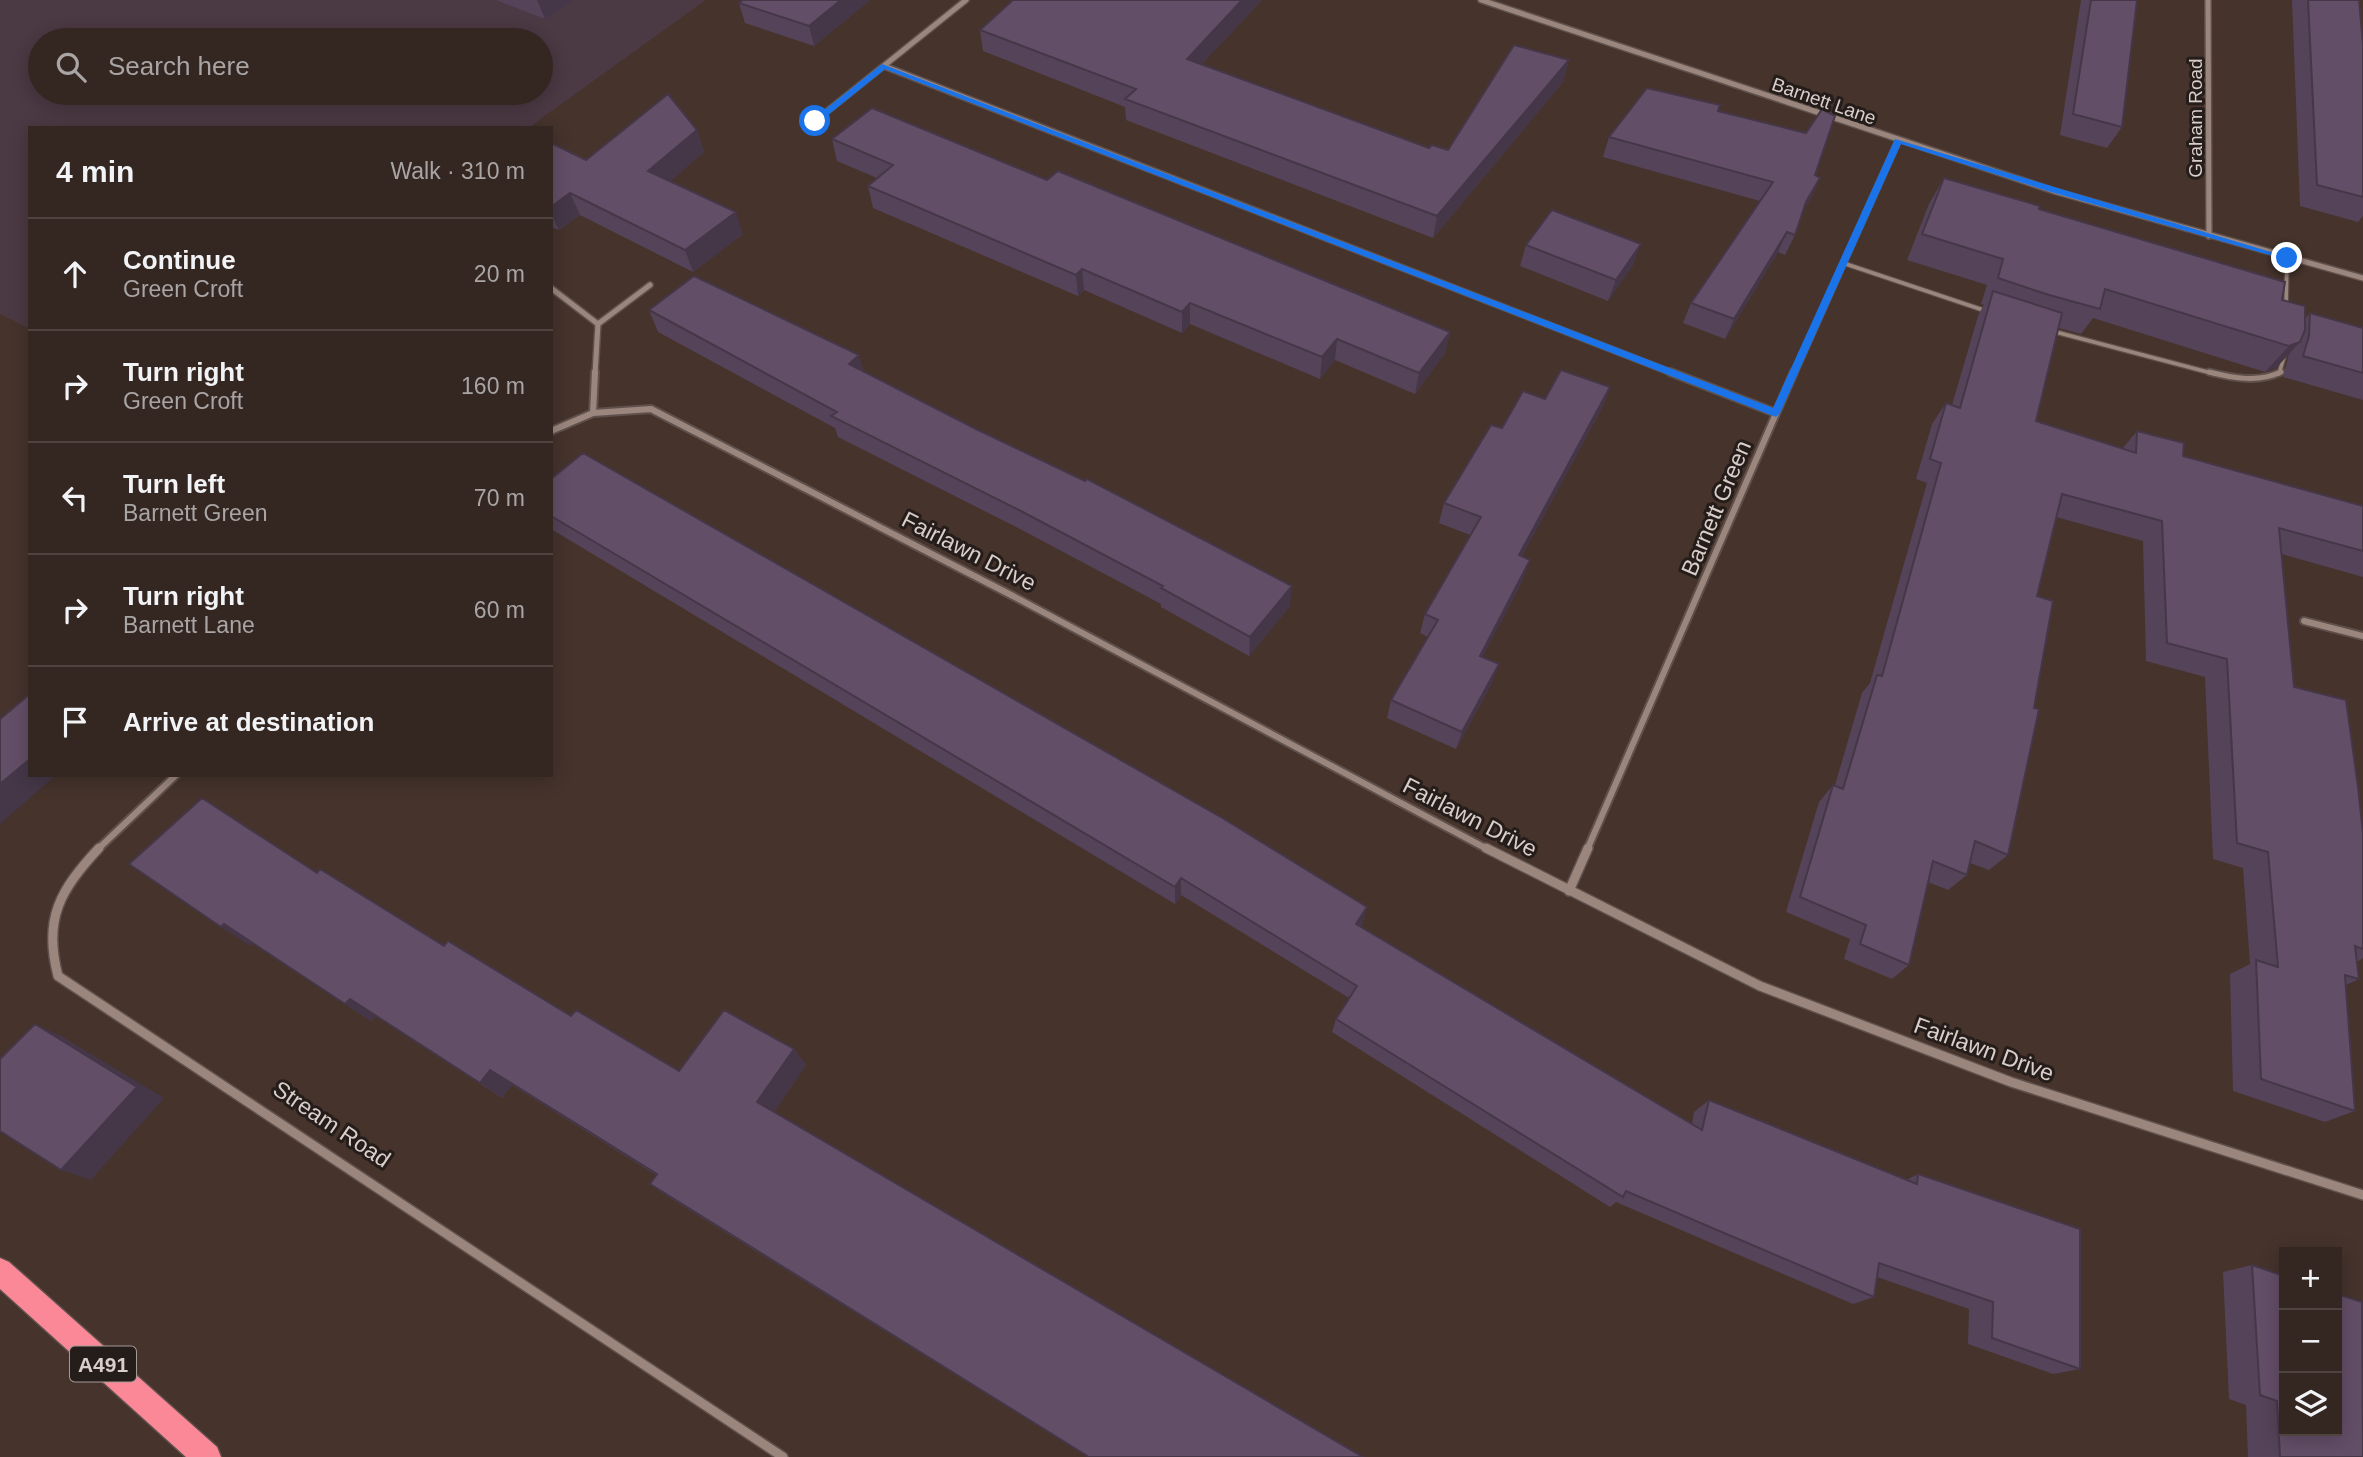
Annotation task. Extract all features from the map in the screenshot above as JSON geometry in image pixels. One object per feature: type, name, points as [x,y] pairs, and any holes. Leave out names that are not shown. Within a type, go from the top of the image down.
[{"type":"highway","name":"A491","points":[[0,1272],[206,1457]]},
{"type":"street","points":[[815,121],[966,0]]},
{"type":"street","name":"Barnett Lane","points":[[1481,0],[1898,141],[2209,236],[2363,278]]},
{"type":"street","name":"Graham Road","points":[[2208,0],[2209,236]]},
{"type":"street","points":[[884,66],[1776,413]]},
{"type":"street","name":"Barnett Green","points":[[1569,891],[1776,413],[1898,141]]},
{"type":"street","points":[[597,324],[650,285]]},
{"type":"street","points":[[553,290],[597,324]]},
{"type":"street","points":[[553,429],[593,413],[597,324]]},
{"type":"street","name":"Fairlawn Drive","points":[[593,413],[652,409],[1013,596],[1434,822],[1760,986],[2011,1082],[2363,1195]]},
{"type":"street","points":[[2304,621],[2363,636]]},
{"type":"street","name":"Stream Road","points":[[174,777],[101,845],[70,885],[53,917],[50,946],[58,976],[783,1457]]},
{"type":"lane","points":[[2286,319],[2287,258]]},
{"type":"lane","points":[[1843,263],[1993,313]]},
{"type":"lane","points":[[2043,329],[2236,379],[2255,379],[2281,373],[2285,344]]},
{"type":"shaded area","points":[[0,0],[706,0],[531,126],[28,126],[28,328],[0,314]]},
{"type":"building","points":[[743,0],[841,0],[809,26],[739,3]]},
{"type":"building","points":[[1013,0],[1242,0],[1187,59],[1429,148],[1432,145],[1448,150],[1514,45],[1569,60],[1437,216],[1125,99],[1136,89],[980,30]]},
{"type":"building","points":[[2091,0],[2137,0],[2122,127],[2073,114]]},
{"type":"building","points":[[2308,0],[2359,0],[2363,45],[2363,197],[2317,185]]},
{"type":"building","points":[[1647,88],[1720,105],[1718,111],[1806,133],[1822,109],[1835,116],[1815,175],[1820,178],[1806,202],[1795,235],[1787,232],[1734,319],[1691,303],[1773,182],[1609,137]]},
{"type":"building","points":[[668,94],[697,130],[648,171],[736,212],[685,250],[570,193],[553,206],[553,144],[586,160]]},
{"type":"building","points":[[872,108],[1047,180],[1058,171],[1450,332],[1419,373],[1337,339],[1322,357],[1190,303],[1182,312],[1082,269],[1076,275],[868,186],[893,165],[832,139]]},
{"type":"building","points":[[1944,178],[2285,282],[2282,300],[2305,306],[2305,330],[2300,342],[2289,346],[2105,289],[2100,309],[1998,278],[2003,259],[1922,234]]},
{"type":"building","points":[[1552,210],[1641,244],[1616,280],[1526,245]]},
{"type":"building","points":[[694,276],[859,355],[849,364],[976,429],[1085,481],[1087,479],[1292,586],[1250,637],[1161,588],[1163,586],[1019,510],[831,416],[837,412],[649,310]]},
{"type":"building","points":[[1993,291],[2062,313],[2036,421],[2136,453],[2137,431],[2184,443],[2183,456],[2363,506],[2363,551],[2279,528],[2294,687],[2346,700],[2358,787],[2363,834],[2363,949],[2355,946],[2359,979],[2345,975],[2355,1111],[2261,1079],[2256,960],[2278,967],[2268,852],[2237,843],[2227,659],[2167,643],[2162,521],[2062,494],[2037,596],[2053,601],[2034,708],[2039,709],[2008,855],[1975,841],[1967,875],[1933,861],[1909,965],[1860,944],[1866,925],[1800,897],[1833,785],[1843,789],[1877,675],[1882,676],[1941,463],[1930,459],[1946,403],[1960,408]]},
{"type":"building","points":[[2310,313],[2363,328],[2363,373],[2303,356],[2309,336]]},
{"type":"building","points":[[1561,370],[1610,387],[1519,555],[1530,560],[1480,656],[1499,664],[1462,732],[1391,700],[1438,620],[1425,614],[1481,517],[1444,503],[1491,425],[1502,428],[1523,391],[1545,399]]},
{"type":"building","points":[[583,453],[1224,819],[1367,907],[1356,924],[1702,1130],[1709,1100],[1917,1184],[1918,1174],[2080,1229],[2080,1369],[1992,1338],[1993,1302],[1879,1263],[1874,1297],[1626,1191],[1623,1197],[1336,1019],[1357,986],[1181,878],[1175,887],[553,517],[553,477]]},
{"type":"building","points":[[28,696],[28,761],[0,784],[0,719]]},
{"type":"building","points":[[202,798],[317,873],[320,869],[444,946],[448,941],[571,1016],[576,1010],[679,1071],[724,1010],[794,1049],[757,1102],[1363,1457],[1089,1457],[650,1184],[657,1174],[490,1070],[480,1083],[350,999],[345,1004],[224,924],[221,927],[129,864]]},
{"type":"building","points":[[35,1024],[137,1087],[61,1170],[0,1131],[0,1059]]},
{"type":"building","points":[[2252,1265],[2279,1274],[2279,1436],[2342,1436],[2342,1296],[2362,1302],[2363,1457],[2280,1457],[2277,1401],[2260,1395]]},
{"type":"route","points":[[815,121],[884,66],[1776,413],[1898,141],[2054,191],[2287,258]]}]
